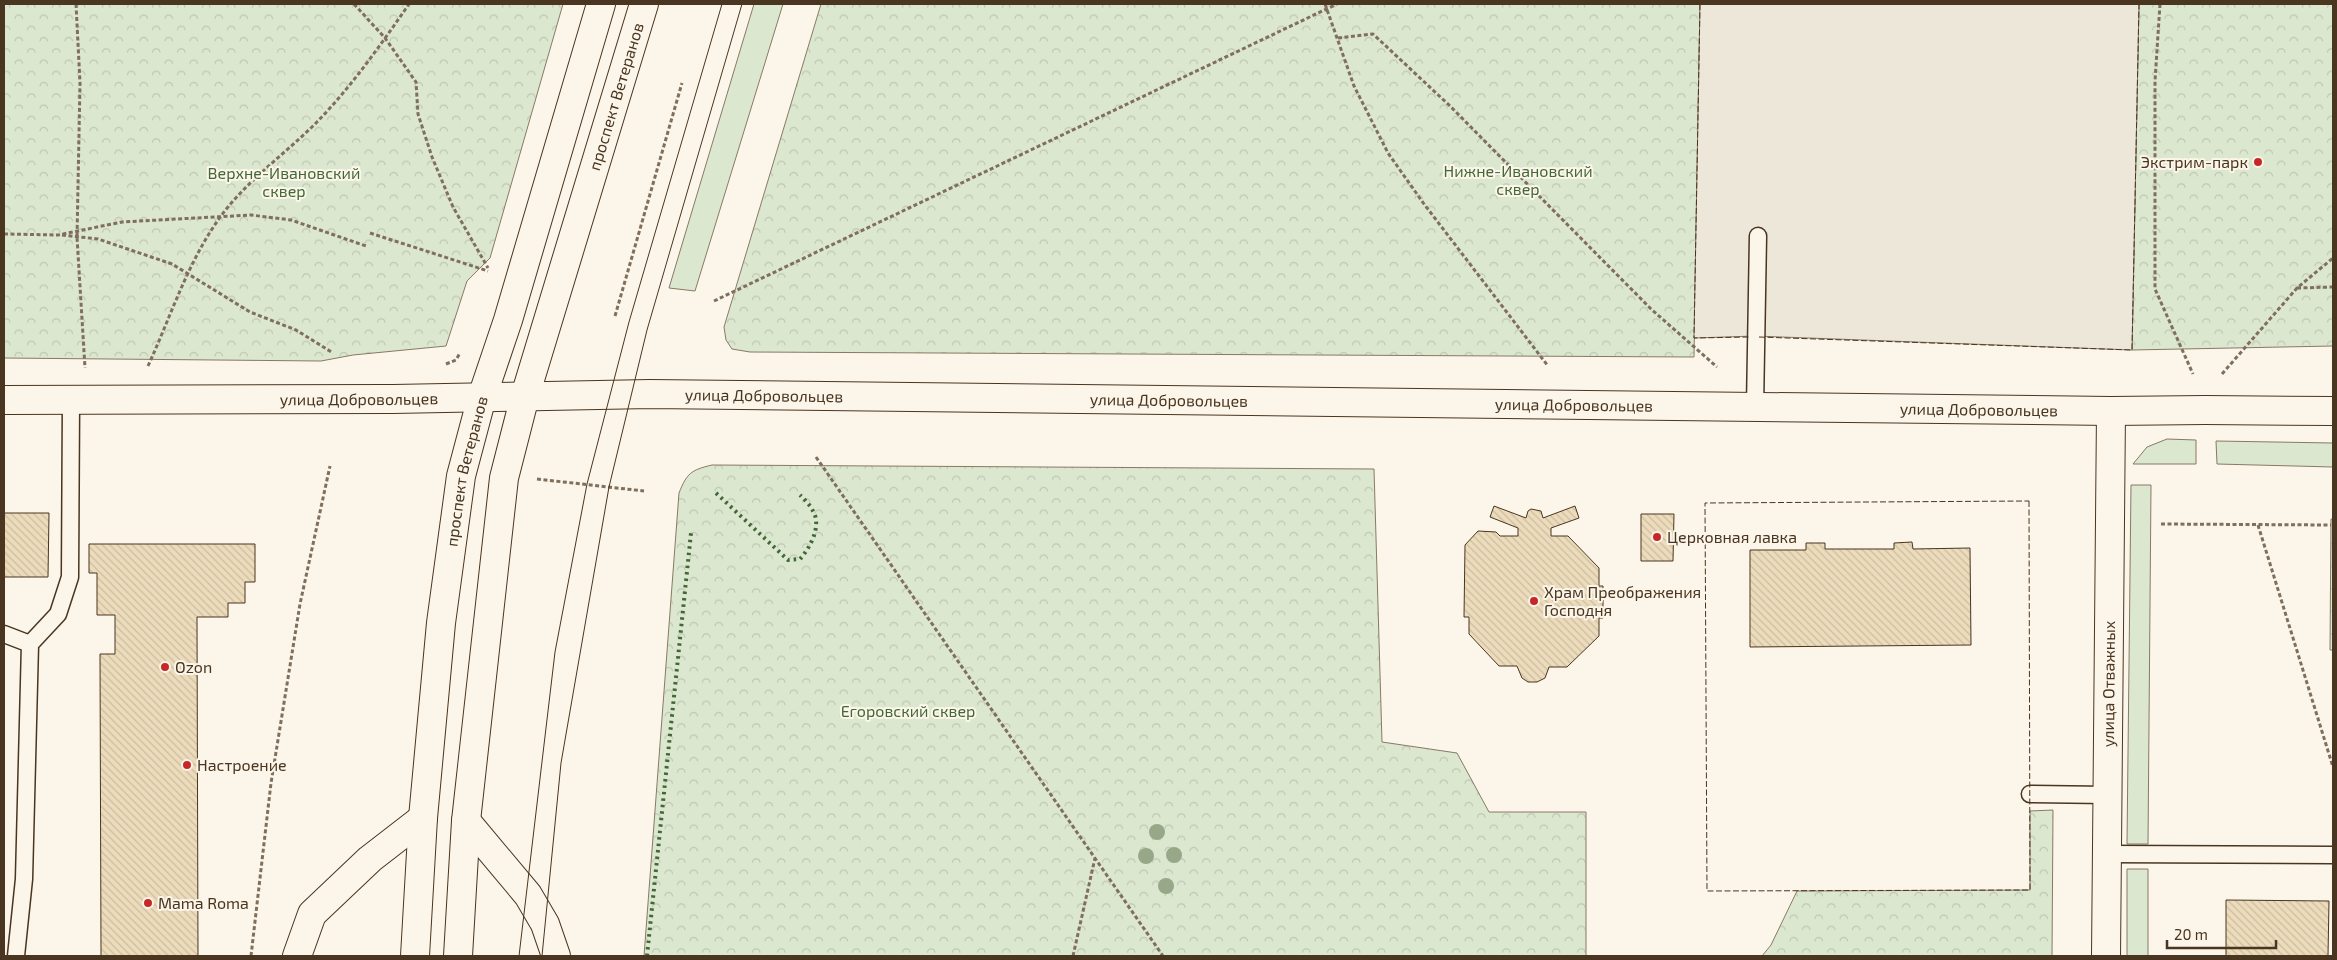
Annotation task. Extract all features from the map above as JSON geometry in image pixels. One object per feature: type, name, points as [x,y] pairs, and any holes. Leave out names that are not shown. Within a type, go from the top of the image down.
[{"type":"street","name":"проспект Ветеранов","points":[[415,956],[423,818],[441,623],[459,486],[482,397],[508,320],[601,4]]},
{"type":"street","name":"проспект Ветеранов","points":[[458,956],[466,821],[504,478],[525,396],[644,4]]},
{"type":"street","name":"улица Добровольцев","points":[[4,400],[72,401],[650,394],[2111,412],[2205,410],[2333,411]]},
{"type":"street","name":"улица Отважных","points":[[2106,956],[2111,412]]},
{"type":"street","points":[[297,956],[312,914],[370,859],[423,818]]},
{"type":"street","points":[[466,821],[528,895],[545,924],[556,956]]},
{"type":"lane","points":[[1754,407],[1758,236]]},
{"type":"lane","points":[[16,956],[24,879],[30,644],[58,614],[70,577],[72,401]]},
{"type":"lane","points":[[4,634],[30,644]]},
{"type":"lane","points":[[2030,794],[2108,795]]},
{"type":"lane","points":[[2107,854],[2333,855]]},
{"type":"path","points":[[76,4],[80,83],[78,237],[85,373]]},
{"type":"path","points":[[354,4],[385,38],[416,82],[418,114],[432,157],[453,207],[490,271],[487,280]]},
{"type":"path","points":[[145,373],[196,255],[221,216],[267,167],[314,125],[385,38],[409,4]]},
{"type":"path","points":[[1325,4],[1354,86],[1388,153],[1424,204],[1548,366]]},
{"type":"path","points":[[714,301],[1337,4]]},
{"type":"path","points":[[2160,4],[2155,81],[2155,289],[2193,374]]},
{"type":"path","points":[[1338,38],[1372,34],[1463,119],[1651,309],[1717,367]]},
{"type":"path","points":[[615,316],[682,83]]},
{"type":"path","points":[[58,235],[122,222],[251,215],[291,220],[366,246]]},
{"type":"path","points":[[4,234],[58,235],[98,239],[139,252],[172,264],[250,312],[296,330],[333,353]]},
{"type":"path","points":[[370,234],[490,271]]},
{"type":"path","points":[[2222,374],[2297,288],[2333,258]]},
{"type":"path","points":[[2297,288],[2333,287]]},
{"type":"path","points":[[441,366],[456,360],[464,347]]},
{"type":"path","points":[[816,457],[1096,857],[1163,956]]},
{"type":"path","points":[[251,956],[272,773],[300,604],[330,466]]},
{"type":"path","points":[[534,479],[644,491]]},
{"type":"path","points":[[2161,524],[2332,525]]},
{"type":"path","points":[[2258,525],[2333,767]]},
{"type":"path","points":[[1073,956],[1096,857]]},
{"type":"green space","name":"Верхне-Ивановский сквер","points":[[4,4],[563,4],[490,258],[467,281],[446,346],[353,355],[321,361],[4,358]]},
{"type":"green space","points":[[754,4],[783,4],[695,291],[669,288]]},
{"type":"green space","name":"Нижне-Ивановский сквер","points":[[821,4],[1700,4],[1694,357],[750,352],[732,349],[726,340],[724,327]]},
{"type":"green space","points":[[2139,4],[2333,4],[2333,346],[2132,350]]},
{"type":"green space","points":[[2167,439],[2196,440],[2196,464],[2133,464],[2147,447]]},
{"type":"green space","points":[[2216,441],[2333,443],[2333,467],[2217,464]]},
{"type":"green space","name":"Егоровский сквер","points":[[712,465],[1374,469],[1382,742],[1457,753],[1489,812],[1586,812],[1586,956],[644,956],[679,493],[691,473]]},
{"type":"green space","points":[[2131,485],[2151,485],[2148,844],[2127,844]]},
{"type":"green space","points":[[2331,519],[2333,519],[2333,650],[2330,650]]},
{"type":"green space","points":[[2053,810],[2052,956],[1762,956],[1771,945],[1797,891],[2030,890],[2030,811]]},
{"type":"green space","points":[[2127,869],[2148,869],[2148,956],[2127,956]]},
{"type":"shaded area","points":[[1700,4],[2139,4],[2132,350],[1755,336],[1694,338]]},
{"type":"building","name":"Храм Преображения Господня","points":[[1494,506],[1526,518],[1528,511],[1531,509],[1541,511],[1543,518],[1575,506],[1579,518],[1551,528],[1551,536],[1568,536],[1599,568],[1599,586],[1603,586],[1603,618],[1599,618],[1599,636],[1567,667],[1549,667],[1545,678],[1537,682],[1528,682],[1522,678],[1517,666],[1499,666],[1469,634],[1469,617],[1464,617],[1465,545],[1478,531],[1496,532],[1500,536],[1518,536],[1518,528],[1490,517]]},
{"type":"building","points":[[4,513],[49,513],[48,577],[4,577]]},
{"type":"building","name":"Церковная лавка","points":[[1641,514],[1674,514],[1673,561],[1641,561]]},
{"type":"building","points":[[1912,542],[1913,549],[1970,548],[1971,645],[1750,647],[1750,550],[1806,550],[1806,543],[1825,543],[1825,549],[1894,549],[1894,543]]},
{"type":"building","points":[[89,544],[255,544],[255,582],[245,582],[245,603],[228,603],[228,617],[197,617],[198,956],[101,956],[100,654],[115,654],[115,615],[97,615],[97,573],[89,573]]},
{"type":"building","points":[[2226,900],[2329,901],[2328,956],[2226,956]]},
{"type":"tram line","points":[[519,956],[555,652],[587,484],[629,322],[722,4]]},
{"type":"tram line","points":[[542,956],[561,763],[609,487],[647,330],[742,4]]},
{"type":"hedge","points":[[716,493],[788,560],[800,559],[808,549],[814,536],[816,523],[813,511],[800,495]]},
{"type":"hedge","points":[[647,956],[691,533]]},
{"type":"fence","points":[[1700,4],[1694,338],[1749,337]]},
{"type":"fence","points":[[1759,337],[2132,350],[2139,4]]},
{"type":"fence","points":[[2029,501],[2030,890],[1707,891],[1705,503],[2029,501]]},
{"type":"place","name":"Экстрим-парк","points":[[2258,162]]},
{"type":"place","name":"Церковная лавка","points":[[1657,537]]},
{"type":"place","name":"Храм Преображения Господня","points":[[1534,601]]},
{"type":"place","name":"Ozon","points":[[165,667]]},
{"type":"place","name":"Настроение","points":[[187,765]]},
{"type":"place","name":"Mama Roma","points":[[148,903]]}]
